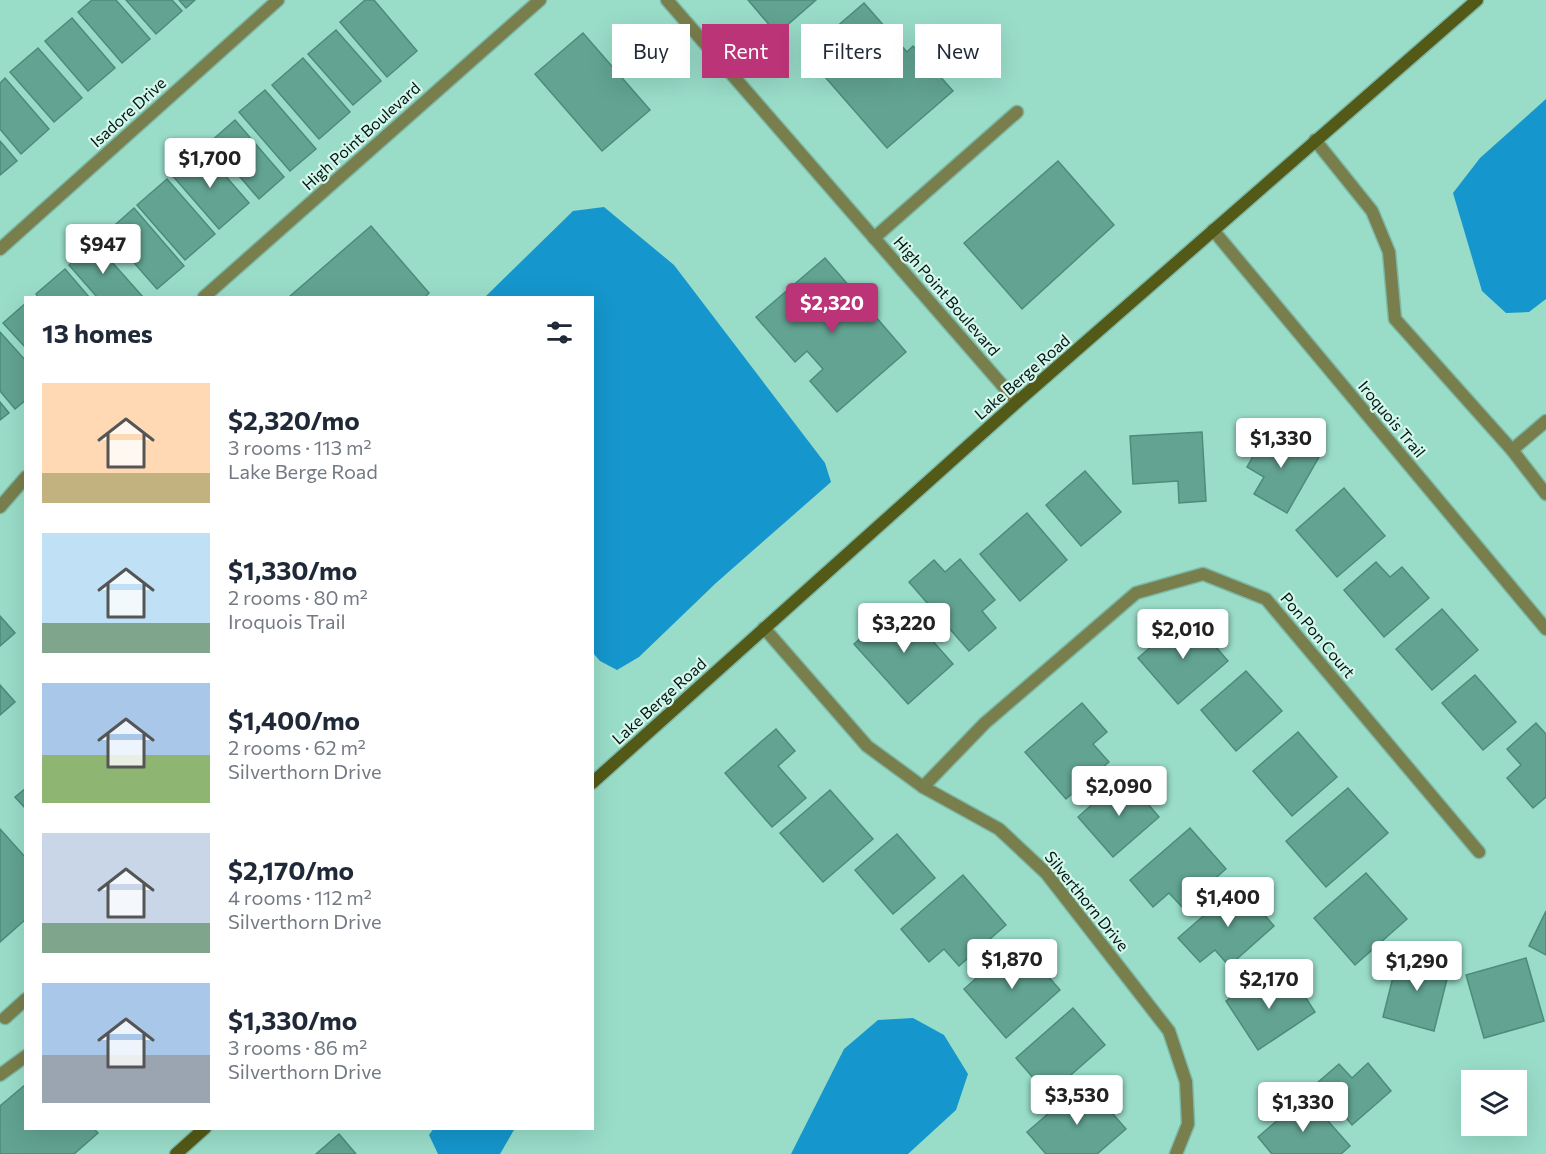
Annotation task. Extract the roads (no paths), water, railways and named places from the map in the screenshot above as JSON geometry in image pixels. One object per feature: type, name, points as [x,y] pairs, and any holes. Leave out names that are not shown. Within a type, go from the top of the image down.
[{"type":"street","name":"Isadore Drive","points":[[0,249],[278,0]]},
{"type":"street","name":"High Point Boulevard","points":[[205,296],[540,0]]},
{"type":"street","name":"High Point Boulevard","points":[[667,0],[1017,402]]},
{"type":"street","name":"Lake Berge Road","points":[[594,781],[1017,402],[1477,0]]},
{"type":"street","name":"High Point Boulevard","points":[[874,238],[1017,111]]},
{"type":"street","points":[[1315,140],[1372,211],[1389,252],[1395,319],[1512,450],[1546,494]]},
{"type":"street","name":"Iroquois Trail","points":[[1213,230],[1546,629]]},
{"type":"street","points":[[1512,450],[1546,421]]},
{"type":"street","points":[[0,507],[24,479]]},
{"type":"street","name":"Pon Pon Court","points":[[923,787],[985,723],[1136,593],[1203,574],[1266,599],[1479,852]]},
{"type":"street","name":"Silverthorn Drive","points":[[764,628],[867,746],[923,787],[999,829],[1046,873],[1169,1031],[1186,1082],[1188,1124],[1176,1154]]},
{"type":"street","points":[[5,1018],[24,1001]]},
{"type":"street","points":[[0,1075],[24,1057]]},
{"type":"street","points":[[180,1153],[203,1130]]},
{"type":"water","points":[[1546,99],[1546,299],[1529,312],[1506,313],[1482,291],[1453,193],[1480,158]]},
{"type":"water","points":[[604,207],[674,265],[825,463],[831,482],[716,583],[639,657],[617,670],[600,661],[594,654],[594,296],[486,296],[573,211]]},
{"type":"water","points":[[913,1018],[944,1035],[968,1074],[956,1110],[908,1154],[791,1154],[844,1049],[878,1020]]},
{"type":"water","points":[[433,1130],[514,1130],[500,1154],[438,1154],[429,1135]]}]
